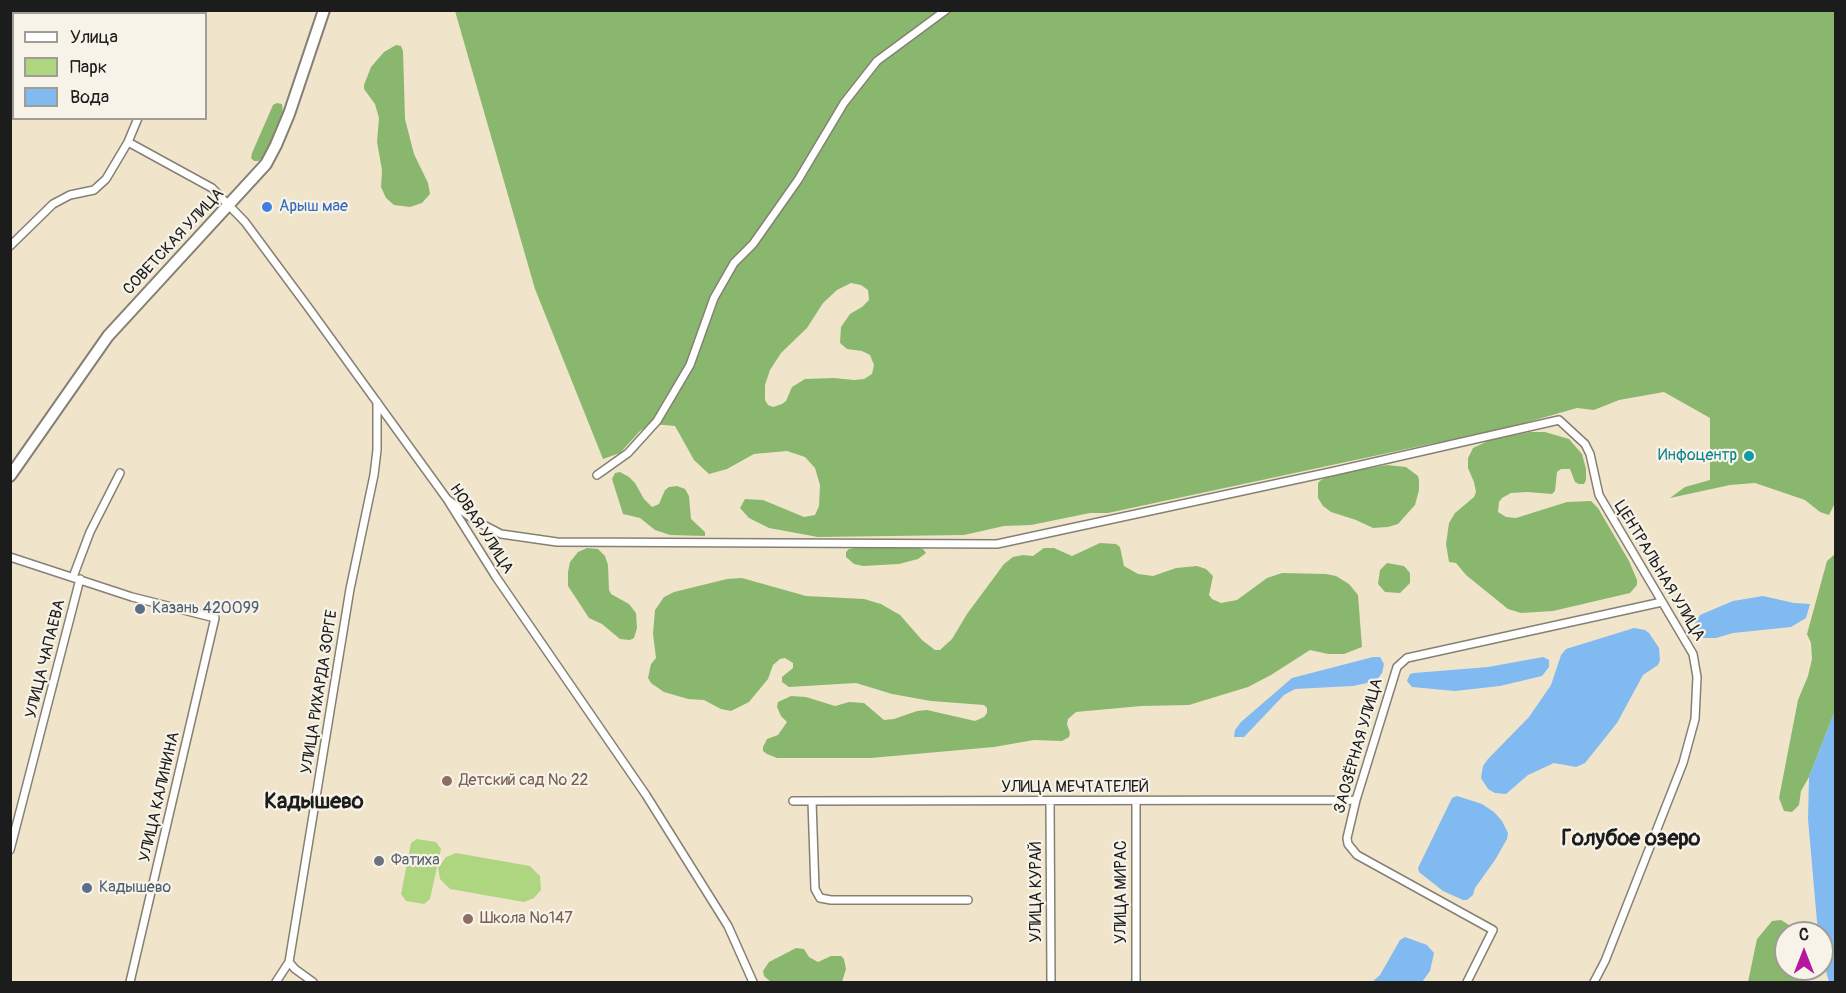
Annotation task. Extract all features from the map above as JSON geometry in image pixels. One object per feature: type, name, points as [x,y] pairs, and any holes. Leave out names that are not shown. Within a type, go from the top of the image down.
[{"type":"main road","name":"СОВЕТСКАЯ УЛИЦА","points":[[10,476],[108,336],[229,207],[266,164],[289,114],[324,10]]},
{"type":"street","points":[[597,475],[628,453],[657,421],[690,365],[714,298],[734,263],[753,244],[798,180],[844,104],[877,61],[946,10]]},
{"type":"street","points":[[10,246],[53,204],[70,195],[94,190],[106,179],[128,142],[137,120]]},
{"type":"street","name":"НОВАЯ УЛИЦА","points":[[128,142],[212,188],[245,222],[447,499],[496,577],[646,795],[728,926],[753,982]]},
{"type":"street","name":"УЛИЦА РИХАРДА ЗОРГЕ","points":[[276,982],[289,962],[353,573],[374,475],[377,450],[376,402]]},
{"type":"street","name":"ЦЕНТРАЛЬНАЯ УЛИЦА","points":[[447,499],[474,520],[501,534],[557,542],[997,544],[1559,420],[1585,444],[1590,454],[1599,495],[1693,654],[1697,677],[1695,719],[1683,763],[1605,961],[1594,982]]},
{"type":"street","name":"УЛИЦА ЧАПАЕВА","points":[[10,850],[76,578],[90,532],[120,473]]},
{"type":"street","points":[[10,557],[76,578]]},
{"type":"street","name":"УЛИЦА КАЛИНИНА","points":[[76,578],[132,597],[215,618],[130,982]]},
{"type":"street","name":"ЗАОЗЁРНАЯ УЛИЦА","points":[[1467,982],[1493,930],[1352,851],[1348,844],[1347,838],[1356,800],[1395,671],[1403,660],[1662,602]]},
{"type":"street","name":"УЛИЦА МЕЧТАТЕЛЕЙ","points":[[793,801],[1356,800]]},
{"type":"street","points":[[812,801],[815,889],[820,898],[831,900],[968,900]]},
{"type":"street","name":"УЛИЦА КУРАЙ","points":[[1050,801],[1051,982]]},
{"type":"street","name":"УЛИЦА МИРАС","points":[[1136,801],[1136,982]]},
{"type":"street","points":[[289,962],[313,982]]},
{"type":"green space","points":[[455,11],[1835,11],[1835,503],[1829,515],[1820,512],[1805,500],[1755,483],[1730,485],[1670,498],[1685,487],[1710,480],[1710,418],[1664,392],[1619,400],[1594,410],[1577,408],[1493,432],[1108,513],[1090,513],[1031,525],[1004,526],[964,535],[818,537],[769,528],[749,518],[740,508],[745,499],[763,500],[804,517],[815,515],[819,506],[820,485],[815,468],[805,457],[787,451],[754,454],[727,469],[709,474],[694,460],[675,426],[653,424],[640,431],[620,453],[603,459],[535,289]],"holes":[[[851,283],[861,285],[868,290],[869,300],[850,314],[841,327],[840,343],[847,349],[862,351],[870,355],[874,365],[872,374],[864,379],[854,380],[805,379],[792,387],[786,401],[782,404],[773,407],[768,405],[765,400],[765,385],[770,370],[781,353],[807,328],[823,303],[837,290]]]},
{"type":"green space","points":[[396,45],[401,46],[403,51],[405,119],[414,154],[428,183],[430,194],[422,203],[410,207],[394,205],[386,198],[381,187],[382,170],[377,142],[379,118],[375,104],[364,89],[371,67],[384,52]]},
{"type":"green space","points":[[282,104],[283,113],[266,154],[259,161],[254,161],[251,158],[252,153],[273,105]]},
{"type":"green space","points":[[1530,432],[1545,432],[1569,439],[1582,454],[1586,480],[1584,484],[1579,484],[1575,482],[1570,469],[1561,469],[1557,472],[1555,491],[1552,494],[1511,493],[1499,502],[1498,512],[1506,517],[1516,518],[1567,502],[1591,501],[1598,508],[1629,561],[1637,580],[1637,585],[1630,593],[1553,611],[1521,613],[1508,609],[1466,575],[1456,563],[1449,562],[1446,544],[1449,523],[1455,513],[1474,497],[1476,492],[1468,468],[1468,458],[1473,448],[1490,440]]},
{"type":"green space","points":[[1387,465],[1406,467],[1418,476],[1419,480],[1415,505],[1398,524],[1373,528],[1331,512],[1318,498],[1318,483],[1331,475]]},
{"type":"green space","points":[[620,472],[635,483],[644,499],[652,507],[659,504],[665,490],[669,487],[677,486],[685,489],[689,496],[691,519],[705,532],[705,536],[670,535],[655,530],[640,518],[623,514],[612,479],[615,473]]},
{"type":"green space","points":[[1100,543],[1116,544],[1120,547],[1124,566],[1138,574],[1153,576],[1176,568],[1197,566],[1206,569],[1213,576],[1209,595],[1221,603],[1237,600],[1267,578],[1282,573],[1336,576],[1349,584],[1358,595],[1362,647],[1344,654],[1328,654],[1310,650],[1248,687],[1189,705],[1141,706],[1076,712],[1068,719],[1069,737],[1062,741],[1034,740],[994,747],[871,758],[777,758],[767,754],[763,751],[763,747],[767,739],[778,735],[787,722],[781,716],[777,707],[778,702],[791,696],[806,697],[835,706],[849,702],[864,703],[884,720],[927,710],[975,721],[984,717],[987,708],[984,705],[931,701],[892,694],[856,683],[789,687],[782,682],[782,677],[793,668],[793,663],[785,658],[773,665],[768,679],[749,702],[731,711],[721,709],[704,700],[688,699],[664,692],[648,678],[651,664],[656,658],[653,634],[655,610],[664,597],[674,592],[727,579],[742,578],[806,596],[864,599],[881,604],[900,615],[922,640],[935,650],[940,650],[952,639],[967,614],[1004,564],[1013,557],[1033,556],[1044,548],[1054,548],[1072,556]]},
{"type":"green space","points":[[860,547],[918,548],[923,549],[926,553],[918,559],[899,564],[863,566],[854,564],[846,557],[849,549]]},
{"type":"green space","points":[[587,548],[598,549],[605,556],[611,594],[629,604],[636,613],[637,628],[634,638],[630,640],[620,639],[602,624],[589,618],[568,586],[570,562],[578,552]]},
{"type":"green space","points":[[1835,554],[1835,711],[1809,777],[1801,791],[1799,805],[1792,812],[1784,811],[1779,798],[1798,700],[1812,659],[1811,643],[1807,634],[1827,561]]},
{"type":"green space","points":[[1387,563],[1404,566],[1410,573],[1410,583],[1400,593],[1385,592],[1378,584],[1380,570]]},
{"type":"green space","points":[[417,839],[436,842],[441,849],[430,899],[424,904],[406,901],[401,894],[411,843]]},
{"type":"green space","points":[[456,853],[530,866],[540,876],[541,890],[534,898],[524,902],[450,889],[440,879],[438,868],[446,857]]},
{"type":"green space","points":[[1781,920],[1783,921],[1774,921],[1774,981],[1806,982],[1748,982],[1757,939],[1772,921]]},
{"type":"green space","points":[[796,948],[804,949],[809,957],[818,962],[831,956],[841,956],[846,969],[842,982],[771,982],[764,976],[763,971],[769,962]]},
{"type":"water","points":[[1763,596],[1810,604],[1806,618],[1791,627],[1733,633],[1716,638],[1700,638],[1695,623],[1700,615],[1733,601]]},
{"type":"water","points":[[1634,628],[1649,633],[1659,648],[1660,660],[1658,665],[1643,675],[1617,723],[1585,763],[1576,767],[1554,763],[1528,775],[1506,794],[1495,793],[1488,789],[1481,778],[1483,766],[1529,717],[1551,685],[1561,655],[1566,649]]},
{"type":"water","points":[[1380,657],[1384,664],[1382,673],[1376,681],[1353,686],[1295,689],[1284,695],[1244,737],[1234,737],[1235,730],[1241,722],[1292,678]]},
{"type":"water","points":[[1543,657],[1549,660],[1549,667],[1542,676],[1500,686],[1455,691],[1412,687],[1407,681],[1410,674],[1414,673],[1488,667]]},
{"type":"water","points":[[1835,711],[1836,982],[1829,981],[1834,981],[1834,921],[1817,921],[1808,819],[1809,777]]},
{"type":"water","points":[[1457,796],[1482,804],[1494,812],[1508,833],[1495,860],[1475,888],[1473,895],[1467,900],[1443,891],[1419,872],[1418,868],[1452,798]]},
{"type":"water","points":[[1405,937],[1427,945],[1434,953],[1430,971],[1422,982],[1372,982],[1380,975],[1400,940]]},
{"type":"place","name":"Арыш мае","points":[[267,207]]},
{"type":"place","name":"Инфоцентр","points":[[1749,456]]},
{"type":"place","name":"Казань 420099","points":[[140,609]]},
{"type":"place","name":"Детский сад № 22","points":[[447,781]]},
{"type":"place","name":"Фатиха","points":[[379,861]]},
{"type":"place","name":"Кадышево","points":[[87,888]]},
{"type":"place","name":"Школа №147","points":[[468,919]]},
{"type":"district","name":"Кадышево","points":[[314,802]]},
{"type":"district","name":"Голубое озеро","points":[[1631,839]]}]
